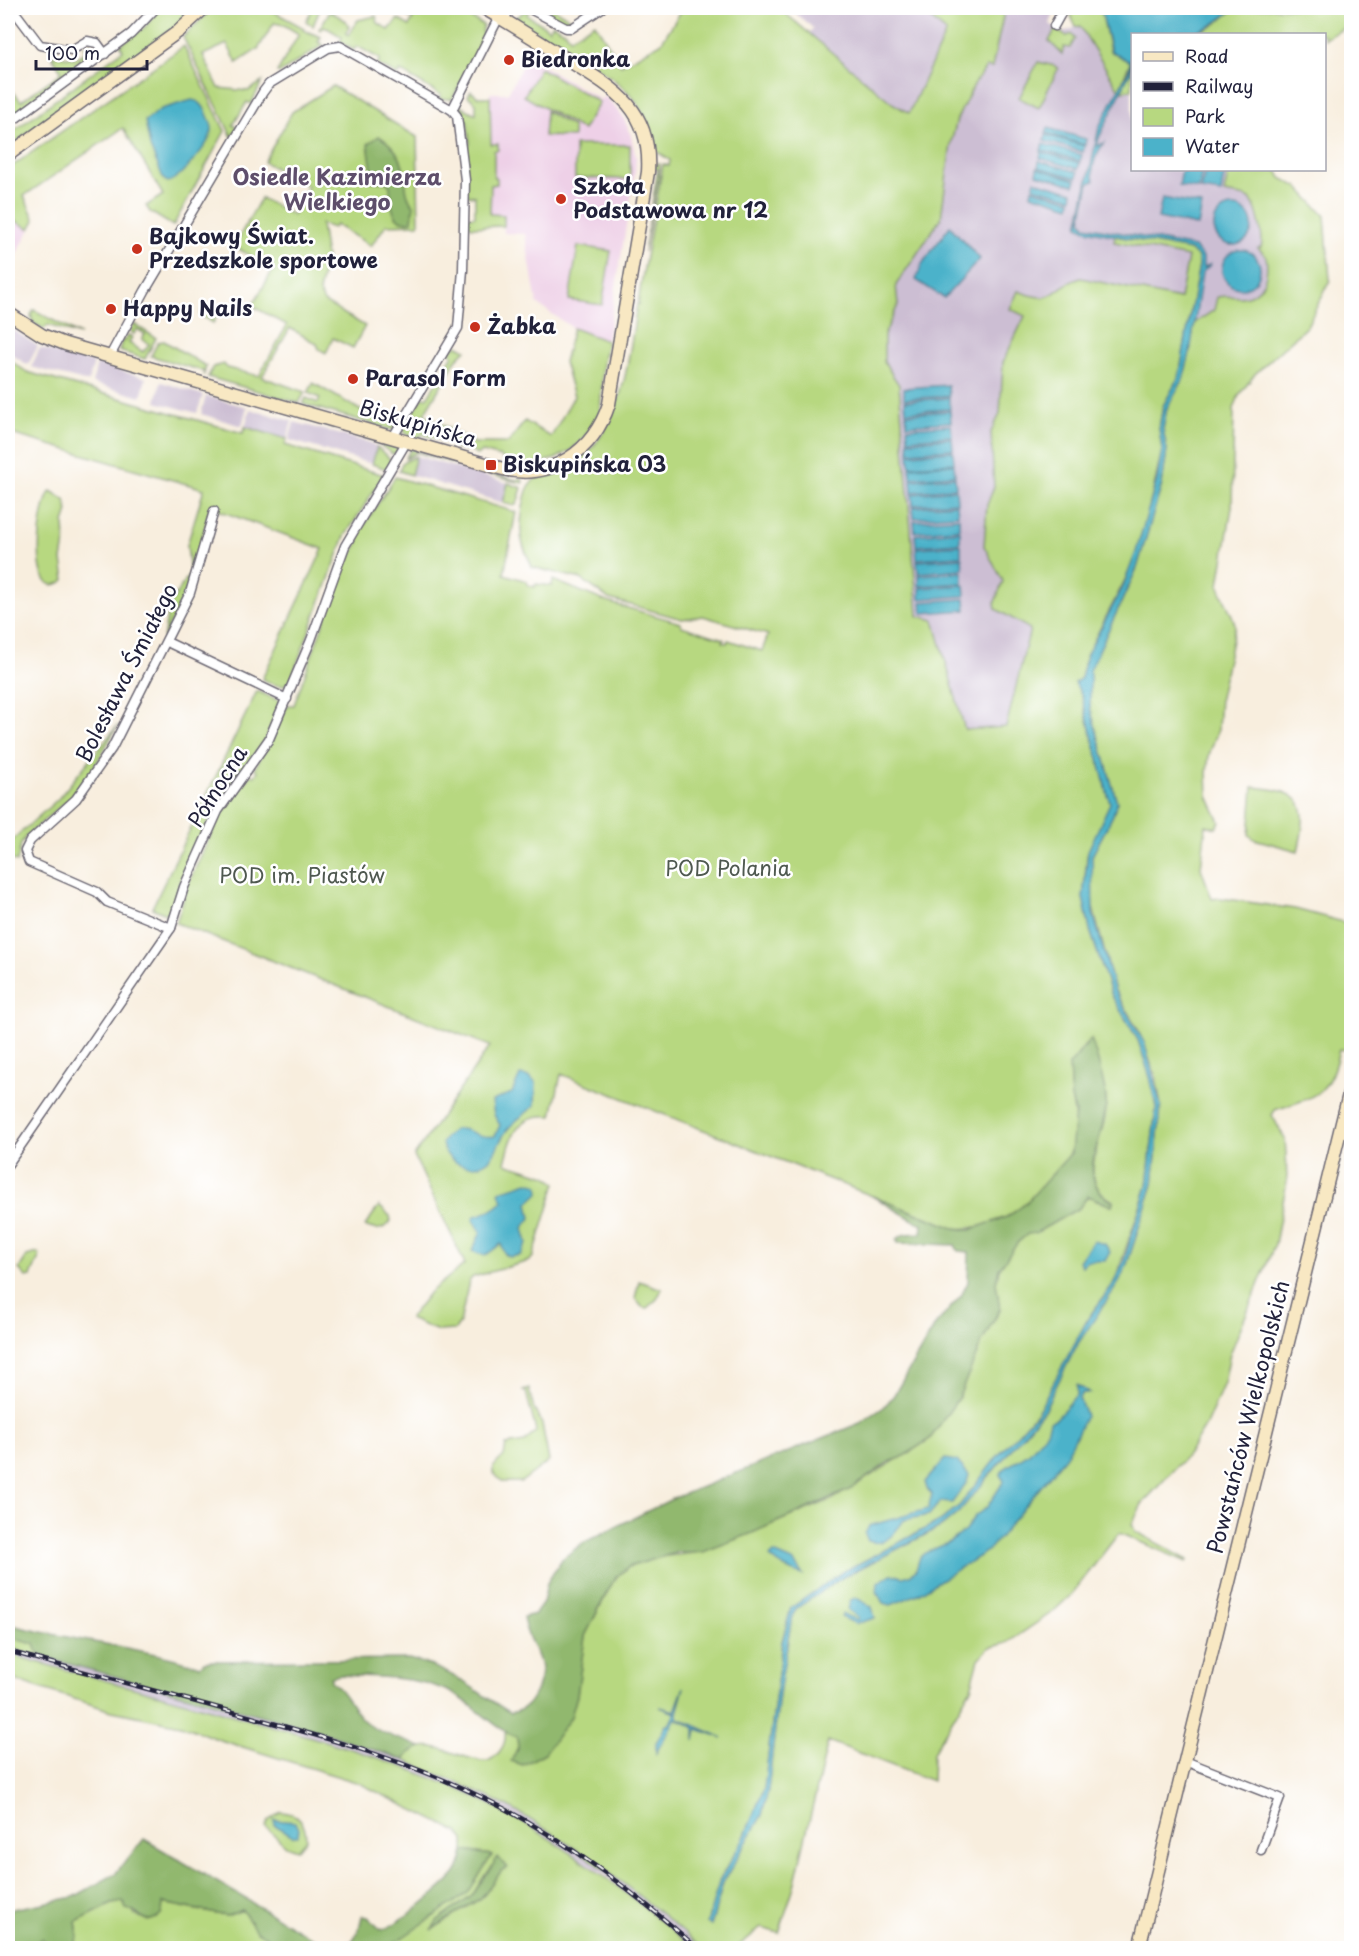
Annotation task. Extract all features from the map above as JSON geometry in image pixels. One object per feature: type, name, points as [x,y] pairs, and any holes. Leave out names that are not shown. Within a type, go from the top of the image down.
[{"type":"street","points":[[12,8],[40,45],[72,50],[87,41],[97,43],[105,54]]},
{"type":"street","points":[[8,124],[142,25],[156,8]]},
{"type":"street","points":[[8,155],[179,31],[204,8]]},
{"type":"street","name":"Biskupińska","points":[[8,314],[54,340],[512,471],[541,471],[567,460],[588,442],[603,420],[610,397],[648,172],[644,133],[632,108],[613,88],[484,8]]},
{"type":"street","points":[[452,110],[501,18],[512,8]]},
{"type":"street","points":[[528,8],[566,28],[572,28],[602,8]]},
{"type":"street","points":[[1054,27],[1064,8]]},
{"type":"street","points":[[110,356],[145,291],[263,92],[269,84],[328,48],[340,46],[452,110],[457,116],[462,146],[465,195],[458,328],[393,437]]},
{"type":"street","name":"Północna","points":[[8,1164],[171,928],[184,887],[218,811],[258,758],[286,699],[345,546],[407,441]]},
{"type":"street","name":"Bolesława Śmiałego","points":[[171,928],[107,902],[97,892],[29,861],[25,851],[30,841],[69,806],[96,773],[167,642],[190,593],[214,511]]},
{"type":"street","points":[[167,642],[286,699]]},
{"type":"street","name":"Powstańców Wielkopolskich","points":[[1139,1948],[1352,1082]]},
{"type":"street","points":[[1185,1761],[1280,1798],[1260,1851]]},
{"type":"shaded area","points":[[789,8],[919,8],[946,32],[956,11],[952,8],[1056,8],[1050,24],[1063,32],[1080,26],[1119,91],[1131,90],[1131,171],[1275,171],[1277,179],[1321,221],[1234,350],[1132,595],[1120,592],[1007,727],[965,730],[946,666],[867,647],[851,358],[909,113],[892,103],[809,33],[813,28]]},
{"type":"shaded area","name":"Szkoła Podstawowa nr 12","points":[[529,52],[537,56],[540,64],[601,100],[604,96],[608,99],[623,117],[630,133],[636,157],[635,172],[607,341],[573,328],[537,304],[525,234],[504,233],[504,215],[490,214],[491,184],[497,184],[497,178],[494,178],[494,150],[498,147],[497,144],[491,144],[490,93],[508,93]]},
{"type":"shaded area","points":[[8,217],[30,229],[8,271]]},
{"type":"shaded area","points":[[8,327],[38,346],[28,365],[8,352]]},
{"type":"shaded area","points":[[40,348],[94,363],[88,382],[31,367]]},
{"type":"shaded area","points":[[97,364],[146,378],[141,397],[92,383]]},
{"type":"shaded area","points":[[161,382],[203,395],[197,413],[156,402]]},
{"type":"shaded area","points":[[206,396],[247,407],[242,426],[201,414]]},
{"type":"shaded area","points":[[250,409],[292,421],[287,439],[245,427]]},
{"type":"shaded area","points":[[294,422],[371,443],[377,447],[372,464],[289,440]]},
{"type":"shaded area","points":[[416,456],[508,483],[503,503],[411,475]]},
{"type":"shaded area","points":[[8,1648],[319,1731],[404,1760],[467,1787],[530,1820],[607,1870],[702,1948],[693,1948],[611,1879],[545,1835],[498,1809],[427,1776],[310,1737],[8,1654]]},
{"type":"green space","points":[[160,8],[196,8],[176,26],[8,148],[8,135],[123,50],[120,45],[145,27]]},
{"type":"green space","points":[[213,8],[267,8],[304,28],[303,30],[321,37],[318,42],[323,45],[280,73],[277,72],[299,34],[284,25],[274,23],[258,49],[237,63],[227,44],[203,55],[219,88],[248,91],[262,82],[251,104],[247,102],[233,125],[238,128],[232,137],[183,37]]},
{"type":"green space","points":[[313,8],[320,9],[313,26],[306,21]]},
{"type":"green space","points":[[393,8],[454,8],[483,25],[482,33],[485,38],[452,99],[439,99],[441,95],[400,71],[397,75],[377,64],[380,59],[357,46],[354,50],[340,42],[342,37],[324,26],[321,30],[319,29],[330,11],[345,20],[349,27],[346,33],[349,35],[358,20],[376,16],[378,23],[389,30],[398,19],[409,26],[413,19]]},
{"type":"green space","points":[[548,8],[573,20],[564,23],[548,14],[550,9]]},
{"type":"green space","points":[[683,8],[779,8],[892,103],[909,113],[946,32],[919,8],[952,8],[956,11],[957,8],[1005,8],[992,68],[986,67],[957,119],[951,144],[941,218],[896,285],[898,305],[884,335],[884,362],[899,385],[918,616],[934,620],[965,730],[1006,727],[1030,629],[996,609],[995,602],[1003,581],[984,546],[987,505],[994,487],[991,432],[1000,414],[1003,362],[1025,316],[1010,309],[1018,291],[1047,297],[1062,286],[1081,278],[1180,299],[1188,257],[1114,242],[1115,236],[1190,250],[1198,257],[1199,265],[1179,377],[1163,406],[1159,428],[1162,450],[1148,514],[1132,566],[1087,654],[1081,678],[1075,683],[1081,694],[1110,803],[1087,856],[1083,898],[1090,930],[1112,996],[1138,1040],[1150,1077],[1156,1107],[1147,1186],[1114,1283],[1089,1317],[1040,1408],[960,1505],[940,1521],[843,1572],[791,1608],[782,1642],[764,1789],[744,1838],[720,1879],[711,1926],[723,1883],[762,1815],[768,1790],[779,1694],[792,1616],[797,1608],[843,1577],[942,1526],[958,1513],[1044,1410],[1077,1345],[1127,1264],[1153,1184],[1161,1106],[1156,1077],[1138,1029],[1115,991],[1091,900],[1092,856],[1113,815],[1117,802],[1090,708],[1090,670],[1137,568],[1162,484],[1167,450],[1163,429],[1167,408],[1183,380],[1195,323],[1214,310],[1217,297],[1241,297],[1255,292],[1263,283],[1267,270],[1266,256],[1258,248],[1261,247],[1262,237],[1254,206],[1248,198],[1224,193],[1229,171],[1278,171],[1281,178],[1298,187],[1325,216],[1330,280],[1307,326],[1255,374],[1239,395],[1234,409],[1232,507],[1219,585],[1235,626],[1220,697],[1218,730],[1209,755],[1207,772],[1208,796],[1220,822],[1216,828],[1206,825],[1201,868],[1212,899],[1220,898],[1295,909],[1351,924],[1351,1051],[1339,1049],[1331,1076],[1319,1092],[1275,1110],[1272,1115],[1285,1139],[1287,1181],[1275,1244],[1230,1354],[1224,1383],[1206,1425],[1188,1454],[1142,1504],[1132,1524],[1135,1531],[1188,1560],[1187,1562],[1119,1533],[1072,1594],[1054,1611],[1007,1643],[989,1648],[979,1659],[971,1688],[933,1753],[932,1781],[828,1741],[794,1886],[779,1933],[761,1928],[736,1948],[702,1948],[618,1880],[552,1833],[498,1802],[404,1760],[412,1751],[421,1747],[432,1747],[488,1761],[501,1750],[505,1741],[505,1732],[517,1737],[518,1747],[512,1761],[523,1765],[545,1753],[577,1696],[585,1636],[615,1578],[628,1567],[658,1557],[703,1552],[833,1499],[930,1439],[959,1397],[982,1341],[1000,1310],[996,1283],[999,1269],[1010,1250],[1028,1233],[1048,1226],[1079,1208],[1088,1196],[1111,1206],[1113,1201],[1101,1191],[1094,1180],[1095,1154],[1106,1113],[1106,1099],[1091,1039],[1072,1065],[1070,1088],[1075,1126],[1074,1142],[1065,1161],[1039,1192],[1005,1218],[984,1226],[968,1228],[954,1228],[561,1074],[552,1116],[531,1118],[518,1128],[505,1163],[546,1176],[556,1183],[533,1257],[529,1261],[473,1277],[469,1281],[460,1323],[455,1330],[438,1331],[409,1319],[430,1292],[465,1264],[414,1156],[490,1046],[176,923],[188,884],[220,815],[250,775],[255,776],[258,771],[255,768],[288,705],[294,705],[342,571],[359,541],[357,536],[395,477],[516,512],[504,574],[527,581],[528,585],[535,587],[536,584],[552,586],[553,580],[607,602],[681,623],[681,626],[724,639],[723,642],[727,643],[728,640],[762,651],[768,635],[703,616],[682,619],[609,599],[581,579],[532,567],[521,535],[523,509],[530,484],[539,477],[571,466],[584,456],[600,438],[617,402],[626,371],[637,304],[640,304],[638,303],[663,164],[669,166],[670,160],[654,150],[642,111],[630,94],[617,82],[582,58],[515,19],[527,9],[529,10],[527,15],[549,29],[553,24],[566,32],[570,38],[595,23],[621,65],[661,43]]},
{"type":"green space","points":[[1067,8],[1097,8],[1102,14],[1110,51],[1130,62],[1119,90],[1080,26],[1076,27]]},
{"type":"green space","points":[[1236,8],[1351,8],[1351,24],[1326,38],[1326,33],[1196,33],[1213,26]]},
{"type":"green space","points":[[1055,30],[1067,36],[1072,34],[1075,39],[1070,48],[1064,47],[1062,54],[1049,41]]},
{"type":"green space","points":[[89,44],[100,51],[8,119],[8,91],[11,89],[21,101],[62,72],[51,55],[75,58],[85,53],[85,46]]},
{"type":"green space","points":[[184,46],[225,131],[173,226],[150,212],[146,206],[163,195],[123,128],[24,196],[35,220],[30,229],[8,217],[8,169]]},
{"type":"green space","points":[[1038,62],[1055,66],[1058,69],[1039,108],[1019,98]]},
{"type":"green space","points":[[1131,64],[1131,90],[1120,91]]},
{"type":"green space","points":[[540,68],[599,102],[583,130],[524,96]]},
{"type":"green space","points":[[333,86],[417,137],[419,224],[386,225],[371,246],[336,225],[333,228],[321,224],[326,258],[319,292],[324,302],[365,326],[353,348],[333,338],[326,353],[319,349],[317,344],[290,328],[262,377],[305,392],[299,403],[208,377],[213,367],[224,364],[227,368],[259,376],[287,325],[252,306],[273,270],[234,246],[261,198],[293,215],[308,186],[264,162],[292,112]]},
{"type":"green space","points":[[471,91],[478,97],[490,97],[491,144],[498,144],[498,150],[494,151],[494,177],[497,178],[497,184],[491,185],[490,214],[504,215],[504,226],[472,227],[467,223],[467,217],[475,216],[475,196],[466,195],[465,145],[470,144],[467,120],[462,120],[460,106],[476,114],[476,103],[468,96]]},
{"type":"green space","points":[[546,111],[573,127],[573,137],[544,136]]},
{"type":"green space","points":[[379,136],[391,145],[402,164],[409,198],[414,205],[412,221],[405,222],[396,216],[393,211],[390,186],[386,182],[368,181],[372,170],[368,144]]},
{"type":"green space","points":[[575,145],[630,145],[630,179],[575,178]]},
{"type":"green space","points":[[657,163],[660,164],[659,177],[644,252],[658,169],[652,168]]},
{"type":"green space","points":[[578,246],[611,251],[602,305],[569,300]]},
{"type":"green space","points":[[206,304],[219,312],[213,323],[200,315]]},
{"type":"green space","points":[[34,310],[80,335],[48,325],[44,329],[33,323],[31,315]]},
{"type":"green space","points":[[134,324],[156,338],[145,359],[119,351],[122,340],[125,341],[128,335],[132,337],[129,343],[143,352],[149,344],[142,339],[145,334],[137,329],[134,334],[130,331]]},
{"type":"green space","points":[[573,328],[607,341],[603,363],[600,413],[584,438],[570,451],[555,459],[528,465],[508,464],[501,457],[483,452],[476,455],[470,450],[455,449],[455,444],[422,434],[419,438],[405,434],[403,427],[423,397],[427,398],[453,355],[449,352],[457,345],[466,350],[456,360],[424,414],[474,443],[508,443],[525,421],[551,437],[574,396],[564,362]]},
{"type":"green space","points":[[164,341],[206,366],[204,374],[203,371],[151,356],[158,342]]},
{"type":"green space","points":[[8,359],[27,372],[243,433],[245,427],[287,439],[285,445],[384,475],[345,536],[290,682],[279,686],[262,679],[323,549],[210,507],[192,577],[163,639],[169,605],[190,573],[187,545],[204,489],[8,433]]},
{"type":"green space","points":[[313,383],[374,418],[377,413],[395,426],[393,430],[303,404],[306,398],[318,403],[320,398],[308,393]]},
{"type":"green space","points":[[374,440],[399,448],[395,454],[392,454]]},
{"type":"green space","points":[[377,447],[393,462],[386,469],[372,464]]},
{"type":"green space","points":[[411,449],[488,473],[516,480],[522,478],[523,483],[509,480],[417,452],[405,459]]},
{"type":"green space","points":[[416,456],[411,475],[399,471],[402,463]]},
{"type":"green space","points":[[508,483],[522,488],[517,504],[514,506],[503,503]]},
{"type":"green space","points":[[51,491],[65,500],[68,511],[64,523],[65,542],[62,560],[65,580],[53,585],[45,580],[39,551],[43,514]]},
{"type":"green space","points":[[257,691],[278,700],[280,704],[265,740],[214,811],[181,880],[175,906],[166,914],[152,908]]},
{"type":"green space","points":[[118,725],[92,771],[71,797],[26,836],[21,844],[17,862],[8,858],[8,844],[58,799]]},
{"type":"green space","points":[[1253,787],[1283,792],[1299,802],[1303,821],[1298,851],[1254,839],[1249,835]]},
{"type":"green space","points":[[1091,1039],[1106,1096],[1105,1115],[1094,1156],[1094,1181],[1101,1192],[1113,1202],[1112,1206],[1088,1196],[1079,1208],[1036,1233],[1028,1234],[1018,1242],[999,1269],[996,1283],[1000,1309],[982,1341],[959,1397],[930,1439],[901,1458],[889,1462],[849,1490],[750,1534],[703,1552],[679,1552],[628,1567],[615,1578],[585,1636],[577,1696],[571,1717],[545,1753],[523,1765],[511,1761],[518,1747],[517,1737],[494,1724],[459,1697],[446,1690],[417,1681],[370,1676],[331,1677],[331,1681],[342,1691],[368,1724],[421,1747],[409,1753],[404,1760],[319,1731],[47,1658],[36,1650],[34,1644],[8,1637],[8,1624],[152,1653],[200,1666],[204,1662],[212,1661],[409,1659],[452,1675],[511,1713],[523,1709],[535,1693],[541,1671],[540,1662],[525,1628],[523,1617],[535,1614],[543,1603],[547,1583],[562,1559],[583,1543],[672,1499],[860,1423],[884,1407],[894,1395],[936,1324],[961,1296],[968,1282],[969,1252],[958,1251],[955,1245],[898,1243],[896,1239],[905,1234],[921,1233],[922,1225],[872,1196],[954,1228],[969,1230],[1009,1216],[1026,1203],[1071,1153],[1075,1112],[1071,1098],[1069,1065]]},
{"type":"green space","points":[[379,1206],[390,1216],[391,1221],[379,1229],[365,1226]]},
{"type":"green space","points":[[38,1253],[40,1255],[31,1276],[26,1277],[19,1269],[27,1256]]},
{"type":"green space","points":[[639,1281],[662,1289],[657,1299],[647,1308],[642,1307],[635,1298]]},
{"type":"green space","points":[[529,1389],[534,1409],[542,1424],[549,1461],[521,1482],[503,1482],[493,1473],[493,1467],[504,1456],[506,1445],[525,1442],[536,1431],[526,1392],[523,1391]]},
{"type":"green space","points":[[8,1637],[34,1644],[36,1650],[47,1658],[8,1648]]},
{"type":"green space","points":[[8,1654],[319,1739],[411,1770],[499,1809],[551,1839],[624,1891],[693,1948],[401,1948],[406,1943],[395,1948],[387,1948],[483,1868],[492,1855],[464,1851],[464,1840],[458,1832],[359,1783],[217,1739],[181,1725],[112,1711],[8,1678]],"holes":[[[502,1870],[481,1898],[433,1929],[438,1920],[472,1896],[485,1875]]]},
{"type":"green space","points":[[281,1812],[296,1816],[303,1823],[306,1839],[297,1850],[286,1846],[266,1827],[268,1821]]},
{"type":"green space","points":[[144,1839],[322,1944],[338,1946],[351,1942],[358,1933],[362,1916],[368,1917],[381,1930],[409,1914],[451,1879],[460,1865],[464,1851],[492,1855],[468,1893],[387,1948],[284,1948],[256,1931],[242,1910],[227,1916],[163,1903],[162,1913],[157,1918],[148,1920],[126,1909],[123,1902],[112,1904],[76,1922],[78,1936],[73,1948],[50,1948],[42,1938],[34,1944],[8,1948],[8,1913],[13,1909],[74,1897],[115,1874]]},
{"type":"green space","points":[[498,1857],[507,1868],[502,1870],[481,1898],[431,1930],[438,1920],[472,1896]]},
{"type":"green space","points":[[124,1901],[135,1915],[149,1921],[158,1917],[163,1903],[226,1916],[243,1910],[256,1931],[284,1948],[73,1948],[78,1936],[76,1922],[112,1904]]},
{"type":"green space","points":[[42,1938],[50,1948],[12,1948],[34,1944]]},
{"type":"water","points":[[1098,8],[1236,8],[1212,25],[1194,33],[1131,33],[1131,71],[1099,138],[1097,146],[1104,143],[1094,162],[1094,181],[1089,183],[1081,220],[1085,226],[1194,247],[1203,257],[1203,268],[1211,264],[1202,273],[1190,353],[1183,380],[1167,408],[1163,429],[1167,450],[1162,484],[1137,568],[1090,670],[1090,708],[1117,802],[1113,815],[1092,856],[1093,913],[1115,991],[1145,1044],[1161,1106],[1153,1184],[1127,1264],[1118,1284],[1077,1345],[1044,1410],[958,1513],[942,1526],[843,1577],[797,1608],[792,1616],[779,1694],[768,1790],[762,1815],[723,1883],[711,1926],[707,1923],[720,1879],[744,1838],[764,1789],[782,1642],[791,1608],[843,1572],[940,1521],[960,1505],[997,1457],[1037,1413],[1089,1317],[1112,1286],[1123,1263],[1147,1186],[1156,1107],[1150,1077],[1138,1040],[1112,996],[1090,930],[1083,898],[1088,851],[1110,803],[1081,694],[1075,683],[1081,678],[1087,654],[1122,589],[1136,552],[1157,479],[1162,450],[1159,428],[1163,406],[1179,377],[1199,265],[1198,257],[1190,250],[1086,230],[1078,226],[1099,127],[1129,70],[1130,62],[1111,51],[1102,14]]},
{"type":"water","points":[[192,100],[199,102],[206,111],[212,127],[211,135],[188,167],[168,182],[164,180],[150,147],[145,121],[161,109]]},
{"type":"water","points":[[1048,128],[1086,139],[1085,145],[1046,133]]},
{"type":"water","points":[[1046,135],[1085,146],[1083,152],[1044,141]]},
{"type":"water","points":[[1043,144],[1082,155],[1080,161],[1041,150]]},
{"type":"water","points":[[1041,152],[1080,163],[1078,169],[1040,158]]},
{"type":"water","points":[[1039,161],[1078,172],[1077,178],[1038,167]]},
{"type":"water","points":[[1037,168],[1076,180],[1074,185],[1036,174]]},
{"type":"water","points":[[1182,171],[1202,171],[1199,189],[1179,186]]},
{"type":"water","points":[[1205,171],[1225,171],[1221,193],[1201,190]]},
{"type":"water","points":[[1035,181],[1073,192],[1072,198],[1033,187]]},
{"type":"water","points":[[1032,189],[1071,200],[1070,206],[1031,194]]},
{"type":"water","points":[[1162,198],[1202,205],[1198,226],[1158,218]]},
{"type":"water","points":[[1233,207],[1247,212],[1252,226],[1247,240],[1233,245],[1219,240],[1214,226],[1219,212]]},
{"type":"water","points":[[950,226],[980,259],[944,298],[916,280],[922,264]]},
{"type":"water","points":[[1241,250],[1248,251],[1254,256],[1259,262],[1259,276],[1254,282],[1248,287],[1241,288],[1234,287],[1228,282],[1223,276],[1222,269],[1223,262],[1228,256],[1234,251]]},
{"type":"water","points":[[948,385],[949,396],[904,399],[904,388]]},
{"type":"water","points":[[949,398],[950,409],[906,412],[905,401]]},
{"type":"water","points":[[950,411],[951,422],[907,425],[906,414]]},
{"type":"water","points":[[951,425],[952,436],[908,439],[907,428]]},
{"type":"water","points":[[952,438],[953,449],[909,452],[908,441]]},
{"type":"water","points":[[953,451],[954,463],[910,466],[909,454]]},
{"type":"water","points":[[954,464],[955,475],[911,478],[910,467]]},
{"type":"water","points":[[955,477],[956,488],[912,492],[911,480]]},
{"type":"water","points":[[956,490],[957,502],[913,505],[912,494]]},
{"type":"water","points":[[957,504],[958,515],[914,518],[913,507]]},
{"type":"water","points":[[959,518],[959,529],[915,532],[914,521]]},
{"type":"water","points":[[960,531],[960,543],[916,546],[915,535]]},
{"type":"water","points":[[961,545],[961,556],[917,559],[916,548]]},
{"type":"water","points":[[962,558],[963,569],[918,573],[917,561]]},
{"type":"water","points":[[963,572],[963,583],[919,586],[919,575]]},
{"type":"water","points":[[964,585],[965,596],[920,599],[920,588]]},
{"type":"water","points":[[965,599],[966,610],[922,613],[921,602]]},
{"type":"water","points":[[520,1075],[529,1077],[536,1083],[535,1105],[507,1130],[490,1159],[476,1166],[454,1161],[444,1150],[442,1143],[448,1134],[460,1129],[487,1137],[495,1136],[500,1125],[494,1115],[492,1101],[512,1093]]},
{"type":"water","points":[[528,1182],[538,1185],[539,1193],[528,1203],[531,1218],[523,1228],[527,1243],[521,1255],[509,1257],[505,1254],[501,1244],[485,1256],[472,1251],[481,1232],[473,1219],[475,1216],[497,1207],[503,1201],[499,1193],[501,1191]]},
{"type":"water","points":[[1093,1241],[1105,1244],[1110,1252],[1105,1261],[1087,1261],[1082,1266],[1079,1261]]},
{"type":"water","points":[[1077,1385],[1090,1393],[1082,1393],[1079,1398],[1086,1416],[1066,1456],[989,1550],[918,1594],[891,1605],[883,1603],[877,1592],[878,1583],[891,1574],[903,1577],[910,1575],[916,1570],[920,1557],[925,1553],[950,1542],[965,1531],[975,1516],[987,1507],[1004,1481],[1000,1475],[1004,1469],[1029,1453],[1047,1432],[1050,1421],[1056,1419],[1077,1394]]},
{"type":"water","points":[[945,1459],[957,1461],[969,1475],[967,1482],[952,1503],[940,1502],[929,1515],[904,1520],[885,1540],[868,1541],[865,1534],[869,1526],[928,1509],[932,1494],[925,1482]]},
{"type":"water","points":[[774,1553],[793,1561],[803,1575],[781,1566],[770,1557]]},
{"type":"water","points":[[855,1597],[872,1607],[875,1618],[856,1624],[841,1617],[843,1614],[858,1620],[858,1617],[848,1610],[850,1601]]},
{"type":"water","points":[[684,1687],[677,1713],[678,1718],[723,1738],[697,1729],[695,1741],[695,1728],[676,1718],[656,1753],[656,1743],[675,1713],[660,1707],[675,1711]]},
{"type":"water","points":[[274,1820],[295,1822],[299,1828],[298,1836],[293,1836],[275,1825]]},
{"type":"railway","points":[[8,1651],[310,1734],[376,1754],[441,1779],[503,1808],[555,1838],[628,1890],[697,1948]]},
{"type":"place","name":"Biedronka","points":[[509,60]]},
{"type":"place","name":"Szkoła Podstawowa nr 12","points":[[561,199]]},
{"type":"place","name":"Bajkowy Świat. Przedszkole sportowe","points":[[137,249]]},
{"type":"place","name":"Happy Nails","points":[[111,309]]},
{"type":"place","name":"Żabka","points":[[475,327]]},
{"type":"place","name":"Parasol Form","points":[[353,379]]},
{"type":"place","name":"Biskupińska 03","points":[[491,465]]},
{"type":"district","name":"Osiedle Kazimierza Wielkiego","points":[[337,190]]},
{"type":"park label","name":"POD Polania","points":[[728,869]]},
{"type":"park label","name":"POD im. Piastów","points":[[302,876]]}]
